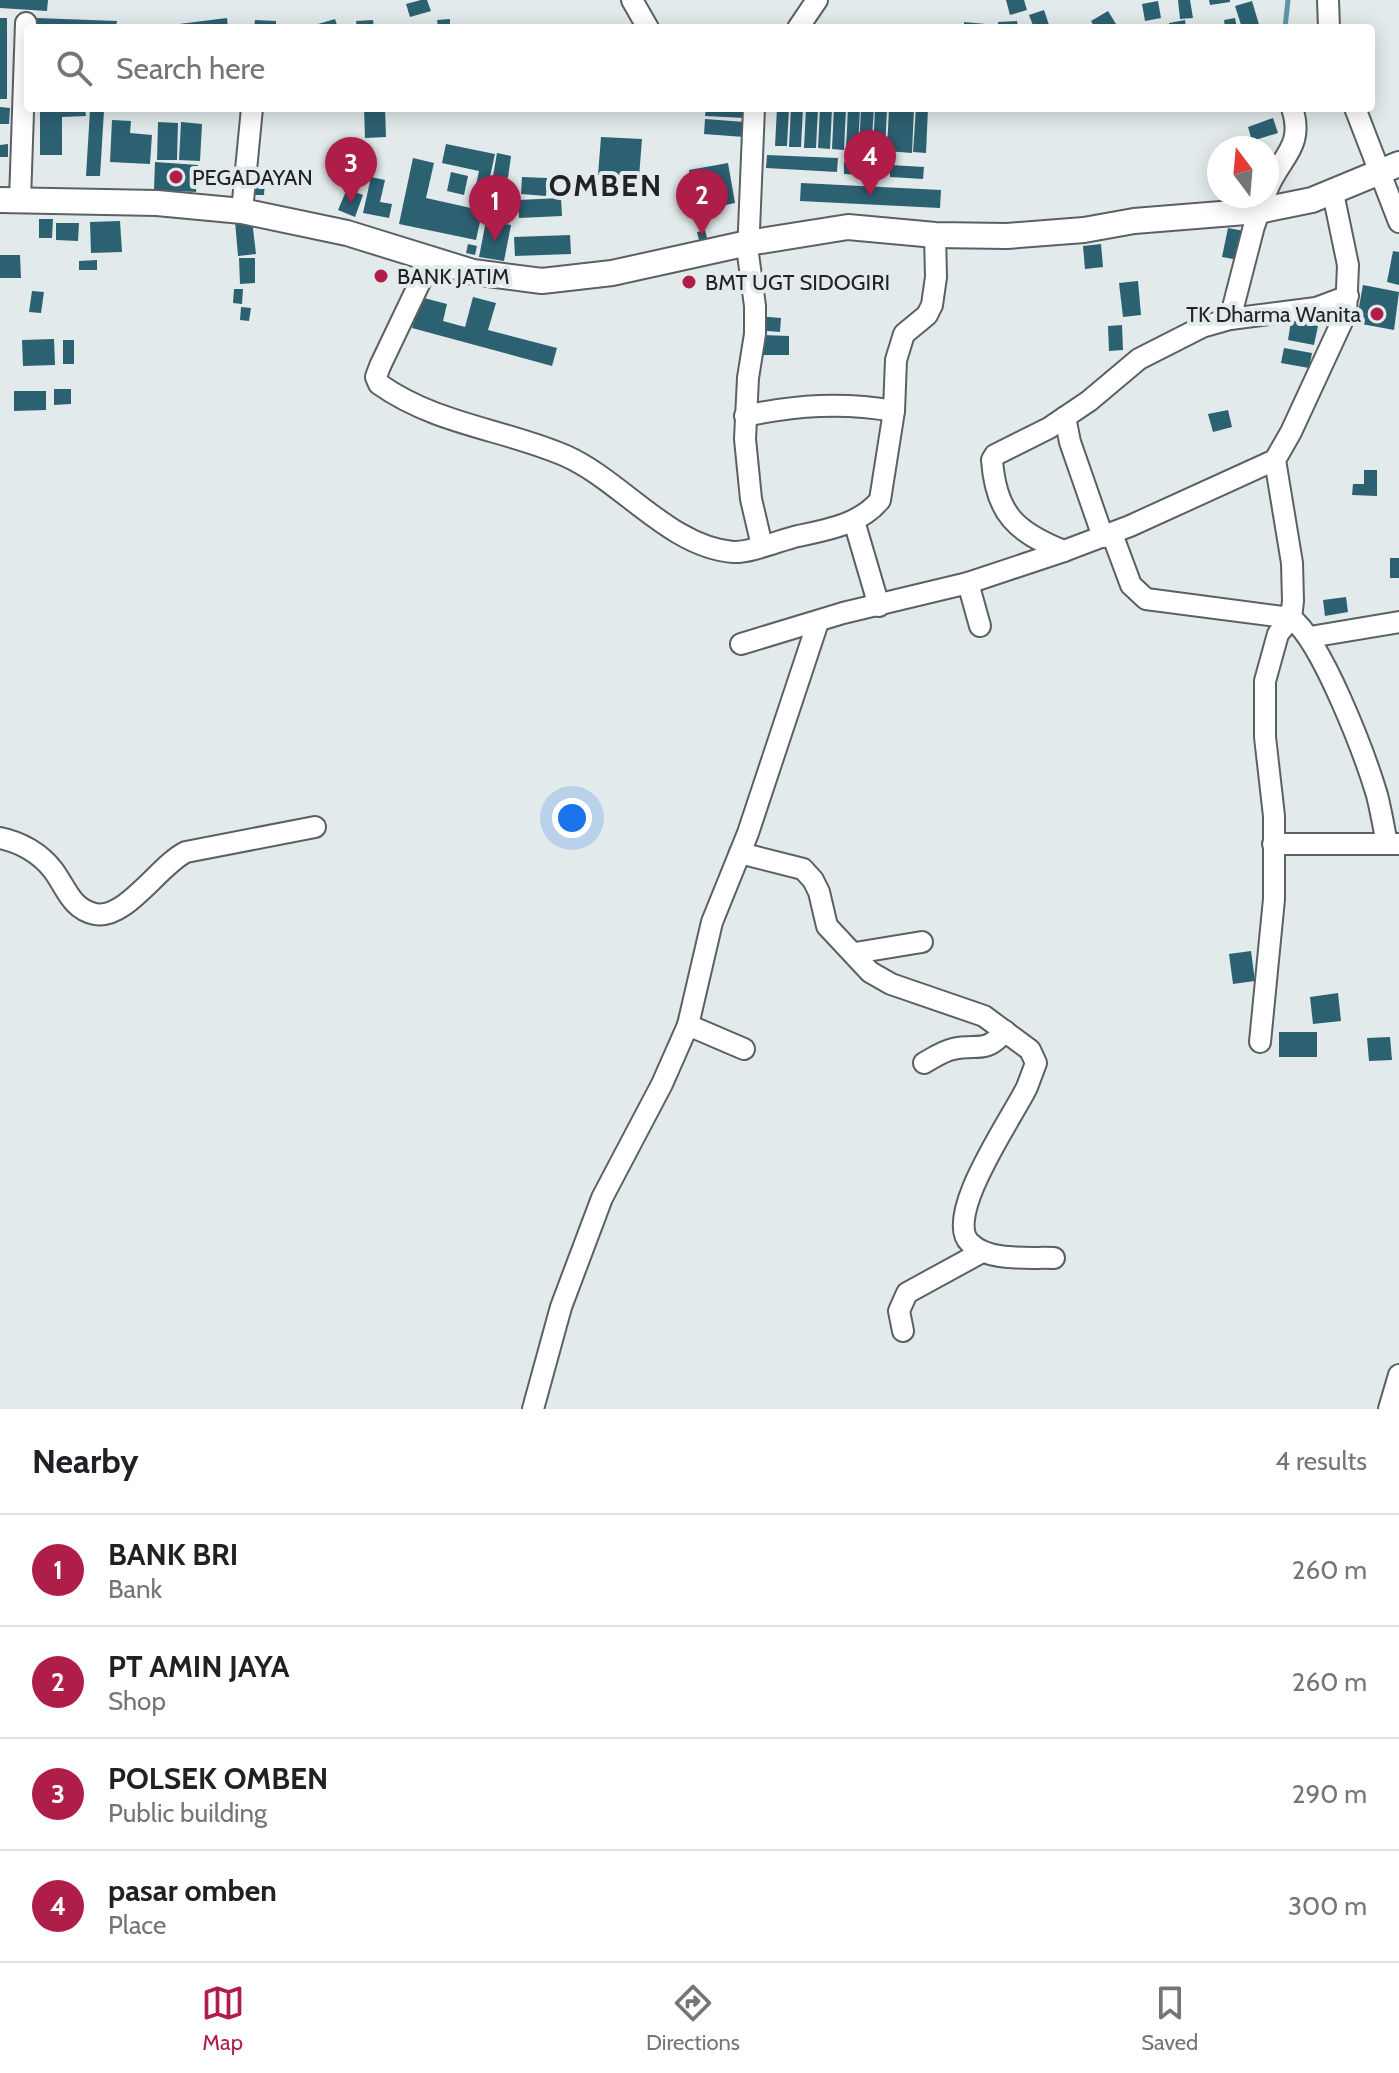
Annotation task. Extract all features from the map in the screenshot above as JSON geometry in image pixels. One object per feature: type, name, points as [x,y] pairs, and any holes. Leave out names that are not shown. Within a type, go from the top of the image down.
[{"type":"main road","points":[[1279,198],[1333,193],[1389,169]]},
{"type":"main road","points":[[10,200],[157,203],[242,211],[347,233],[498,277],[542,281],[612,273],[748,243],[848,227],[935,235],[1007,236],[1084,230],[1210,208]]},
{"type":"street","points":[[632,0],[646,24]]},
{"type":"street","points":[[801,24],[817,0]]},
{"type":"street","points":[[1328,0],[1329,24]]},
{"type":"street","points":[[10,200],[24,45]]},
{"type":"street","points":[[242,211],[252,112]]},
{"type":"street","points":[[754,112],[748,243],[755,334],[745,416],[746,466],[762,546]]},
{"type":"street","points":[[1279,167],[1296,142],[1293,112]]},
{"type":"street","points":[[1357,112],[1389,169],[1399,222]]},
{"type":"street","points":[[1260,1042],[1274,899],[1274,816],[1263,716],[1265,681],[1278,634],[1291,618],[1292,563],[1275,460],[1346,313],[1348,265],[1333,193]]},
{"type":"street","points":[[1230,319],[1261,208]]},
{"type":"street","points":[[431,259],[380,366],[376,377],[379,384],[433,413],[565,455],[598,473],[649,512],[697,543],[731,552],[854,521],[872,510],[880,500],[894,411],[896,360],[904,334],[927,315],[932,305],[936,277],[935,235]]},
{"type":"street","points":[[1064,551],[1030,536],[1013,522],[999,493],[992,460],[1001,451],[1038,435],[1065,417],[1139,359],[1202,327],[1230,319],[1316,308],[1348,296]]},
{"type":"street","points":[[745,416],[834,404],[894,411]]},
{"type":"street","points":[[1065,417],[1070,442],[1107,535],[1131,585],[1146,599],[1291,618],[1310,637],[1332,681],[1393,844],[1273,844]]},
{"type":"street","points":[[741,644],[968,583],[1064,551],[1275,460]]},
{"type":"street","points":[[854,521],[879,606]]},
{"type":"street","points":[[968,583],[980,626]]},
{"type":"street","points":[[533,1409],[561,1307],[602,1198],[662,1084],[688,1025],[712,922],[740,853],[818,622]]},
{"type":"street","points":[[1310,637],[1399,622]]},
{"type":"street","points":[[0,838],[25,846],[39,856],[52,868],[74,903],[101,915],[114,911],[177,856],[186,852],[315,827]]},
{"type":"street","points":[[740,853],[803,869],[819,892],[827,926],[879,979],[950,1005],[968,1008],[1030,1050],[1036,1063],[1027,1087],[989,1154],[969,1199],[963,1233],[967,1241],[982,1252],[1054,1258]]},
{"type":"street","points":[[855,953],[922,942]]},
{"type":"street","points":[[688,1025],[744,1049]]},
{"type":"street","points":[[924,1063],[958,1048],[988,1046],[1005,1031]]},
{"type":"street","points":[[903,1331],[899,1311],[907,1293],[982,1252]]},
{"type":"street","points":[[1389,1409],[1399,1375]]},
{"type":"building","points":[[0,0],[48,0],[47,11],[0,8]]},
{"type":"building","points":[[427,0],[431,11],[410,17],[406,4]]},
{"type":"building","points":[[1006,0],[1024,0],[1027,10],[1010,15]]},
{"type":"building","points":[[1178,0],[1190,0],[1193,18],[1180,19]]},
{"type":"building","points":[[1209,0],[1230,0],[1230,2],[1210,5]]},
{"type":"building","points":[[1158,1],[1161,18],[1145,21],[1142,4]]},
{"type":"building","points":[[1252,1],[1259,24],[1241,24],[1235,6]]},
{"type":"building","points":[[1044,10],[1049,24],[1032,24],[1029,15]]},
{"type":"building","points":[[1108,11],[1116,24],[1093,24],[1091,21]]},
{"type":"building","points":[[0,18],[7,18],[7,99],[0,99]]},
{"type":"building","points":[[37,18],[117,21],[117,24],[37,24]]},
{"type":"building","points":[[227,18],[228,24],[179,24]]},
{"type":"building","points":[[1235,18],[1236,24],[1224,24],[1224,20]]},
{"type":"building","points":[[335,19],[337,24],[318,24]]},
{"type":"building","points":[[450,19],[450,24],[438,24],[437,20]]},
{"type":"building","points":[[255,20],[276,21],[276,24],[254,24]]},
{"type":"building","points":[[373,20],[374,24],[356,24],[356,21]]},
{"type":"building","points":[[1185,20],[1186,24],[1169,24]]},
{"type":"building","points":[[1017,21],[1017,24],[998,24]]},
{"type":"building","points":[[0,107],[10,108],[9,124],[0,124]]},
{"type":"building","points":[[40,112],[86,112],[86,116],[62,117],[62,155],[40,155]]},
{"type":"building","points":[[90,112],[104,112],[100,176],[86,176]]},
{"type":"building","points":[[364,112],[385,112],[386,137],[365,138]]},
{"type":"building","points":[[706,112],[746,112],[745,118],[705,116]]},
{"type":"building","points":[[777,112],[789,112],[787,146],[775,146]]},
{"type":"building","points":[[791,112],[803,112],[801,147],[789,147]]},
{"type":"building","points":[[806,112],[818,112],[816,148],[804,148]]},
{"type":"building","points":[[820,112],[832,112],[830,149],[818,148]]},
{"type":"building","points":[[834,112],[846,112],[844,150],[832,149]]},
{"type":"building","points":[[848,112],[860,112],[858,150],[846,149]]},
{"type":"building","points":[[861,112],[874,112],[871,151],[859,150]]},
{"type":"building","points":[[875,112],[887,112],[885,151],[873,151]]},
{"type":"building","points":[[889,112],[914,112],[912,153],[887,151]]},
{"type":"building","points":[[916,112],[928,112],[926,153],[913,152]]},
{"type":"building","points":[[1273,118],[1278,133],[1251,136],[1248,127]]},
{"type":"building","points":[[705,119],[745,122],[744,137],[704,134]]},
{"type":"building","points":[[112,120],[131,121],[130,133],[152,135],[150,164],[110,162]]},
{"type":"building","points":[[158,122],[178,123],[177,160],[157,160]]},
{"type":"building","points":[[181,122],[202,124],[200,161],[179,160]]},
{"type":"building","points":[[601,137],[642,139],[639,177],[598,175]]},
{"type":"building","points":[[8,144],[8,157],[0,157],[0,145]]},
{"type":"building","points":[[446,144],[495,154],[476,240],[399,224],[413,158],[434,163],[426,198],[471,208],[479,171],[442,163]]},
{"type":"building","points":[[497,153],[511,156],[508,178],[493,176]]},
{"type":"building","points":[[767,155],[838,158],[837,172],[766,168]]},
{"type":"building","name":"PEGADAYAN","points":[[155,162],[198,165],[196,192],[154,190]]},
{"type":"building","points":[[844,162],[884,164],[883,176],[844,174]]},
{"type":"building","points":[[728,163],[735,203],[696,211],[689,170]]},
{"type":"building","points":[[890,165],[924,167],[923,179],[890,177]]},
{"type":"building","points":[[451,172],[468,176],[464,195],[447,191]]},
{"type":"building","points":[[247,177],[265,178],[264,195],[246,195]]},
{"type":"building","points":[[371,177],[385,180],[380,202],[392,204],[389,218],[363,213]]},
{"type":"building","points":[[522,177],[547,178],[546,196],[521,194]]},
{"type":"building","points":[[801,183],[941,190],[940,208],[800,201]]},
{"type":"building","points":[[347,189],[363,195],[355,217],[338,210]]},
{"type":"building","points":[[561,198],[562,216],[519,218],[518,200]]},
{"type":"building","points":[[39,219],[53,219],[52,238],[39,238]]},
{"type":"building","points":[[252,220],[256,254],[238,256],[235,221]]},
{"type":"building","points":[[120,221],[122,252],[91,253],[90,222]]},
{"type":"building","points":[[486,221],[511,225],[504,261],[479,257]]},
{"type":"building","points":[[56,223],[79,223],[78,241],[56,240]]},
{"type":"building","points":[[1228,228],[1244,231],[1239,260],[1222,257]]},
{"type":"building","points":[[705,230],[707,238],[699,240],[697,232]]},
{"type":"building","points":[[570,235],[571,254],[515,256],[514,237]]},
{"type":"building","points":[[468,244],[477,246],[475,255],[466,253]]},
{"type":"building","points":[[1101,244],[1103,267],[1085,269],[1083,246]]},
{"type":"building","points":[[1393,251],[1399,252],[1399,285],[1387,282]]},
{"type":"building","points":[[0,255],[20,255],[21,278],[0,278]]},
{"type":"building","points":[[239,258],[255,258],[255,283],[240,284]]},
{"type":"building","points":[[97,260],[97,270],[79,270],[79,261]]},
{"type":"building","points":[[1138,281],[1141,315],[1123,317],[1119,283]]},
{"type":"building","name":"TK Dharma Wanita","points":[[1363,285],[1399,292],[1394,330],[1356,323]]},
{"type":"building","points":[[234,289],[243,289],[242,304],[233,303]]},
{"type":"building","points":[[32,291],[44,292],[41,313],[29,312]]},
{"type":"building","points":[[420,297],[447,304],[443,321],[465,327],[473,297],[496,303],[488,330],[557,348],[552,366],[412,328]]},
{"type":"building","points":[[241,307],[251,308],[249,321],[240,320]]},
{"type":"building","points":[[757,316],[781,318],[780,332],[757,330]]},
{"type":"building","points":[[1291,321],[1318,326],[1314,345],[1288,340]]},
{"type":"building","points":[[1122,325],[1123,350],[1109,351],[1108,326]]},
{"type":"building","points":[[760,335],[789,336],[789,355],[760,355]]},
{"type":"building","points":[[54,339],[55,365],[23,366],[22,340]]},
{"type":"building","points":[[63,340],[74,340],[74,364],[63,364]]},
{"type":"building","points":[[1284,348],[1312,353],[1309,368],[1281,363]]},
{"type":"building","points":[[54,389],[71,389],[71,404],[54,405]]},
{"type":"building","points":[[14,391],[46,391],[46,410],[14,411]]},
{"type":"building","points":[[1228,410],[1232,427],[1213,432],[1208,414]]},
{"type":"building","points":[[1364,470],[1377,470],[1377,496],[1352,495],[1353,484],[1364,484]]},
{"type":"building","points":[[1390,558],[1399,558],[1399,578],[1390,578]]},
{"type":"building","points":[[1346,597],[1348,612],[1325,616],[1323,600]]},
{"type":"building","points":[[1251,951],[1255,981],[1233,984],[1229,954]]},
{"type":"building","points":[[1338,993],[1341,1021],[1313,1024],[1310,997]]},
{"type":"building","points":[[1279,1032],[1317,1032],[1317,1057],[1279,1057]]},
{"type":"building","points":[[1390,1037],[1392,1060],[1369,1061],[1367,1038]]},
{"type":"waterway","points":[[1285,24],[1288,0]]},
{"type":"place","name":"PEGADAYAN","points":[[176,177]]},
{"type":"place","name":"pasar omben","points":[[870,196]]},
{"type":"place","name":"POLSEK OMBEN","points":[[351,203]]},
{"type":"place","name":"PT AMIN JAYA","points":[[702,235]]},
{"type":"place","name":"BANK BRI","points":[[495,241]]},
{"type":"place","name":"BANK JATIM","points":[[381,276]]},
{"type":"place","name":"BMT UGT SIDOGIRI","points":[[689,282]]},
{"type":"place","name":"TK Dharma Wanita","points":[[1377,314]]},
{"type":"district","name":"OMBEN","points":[[606,186]]}]
